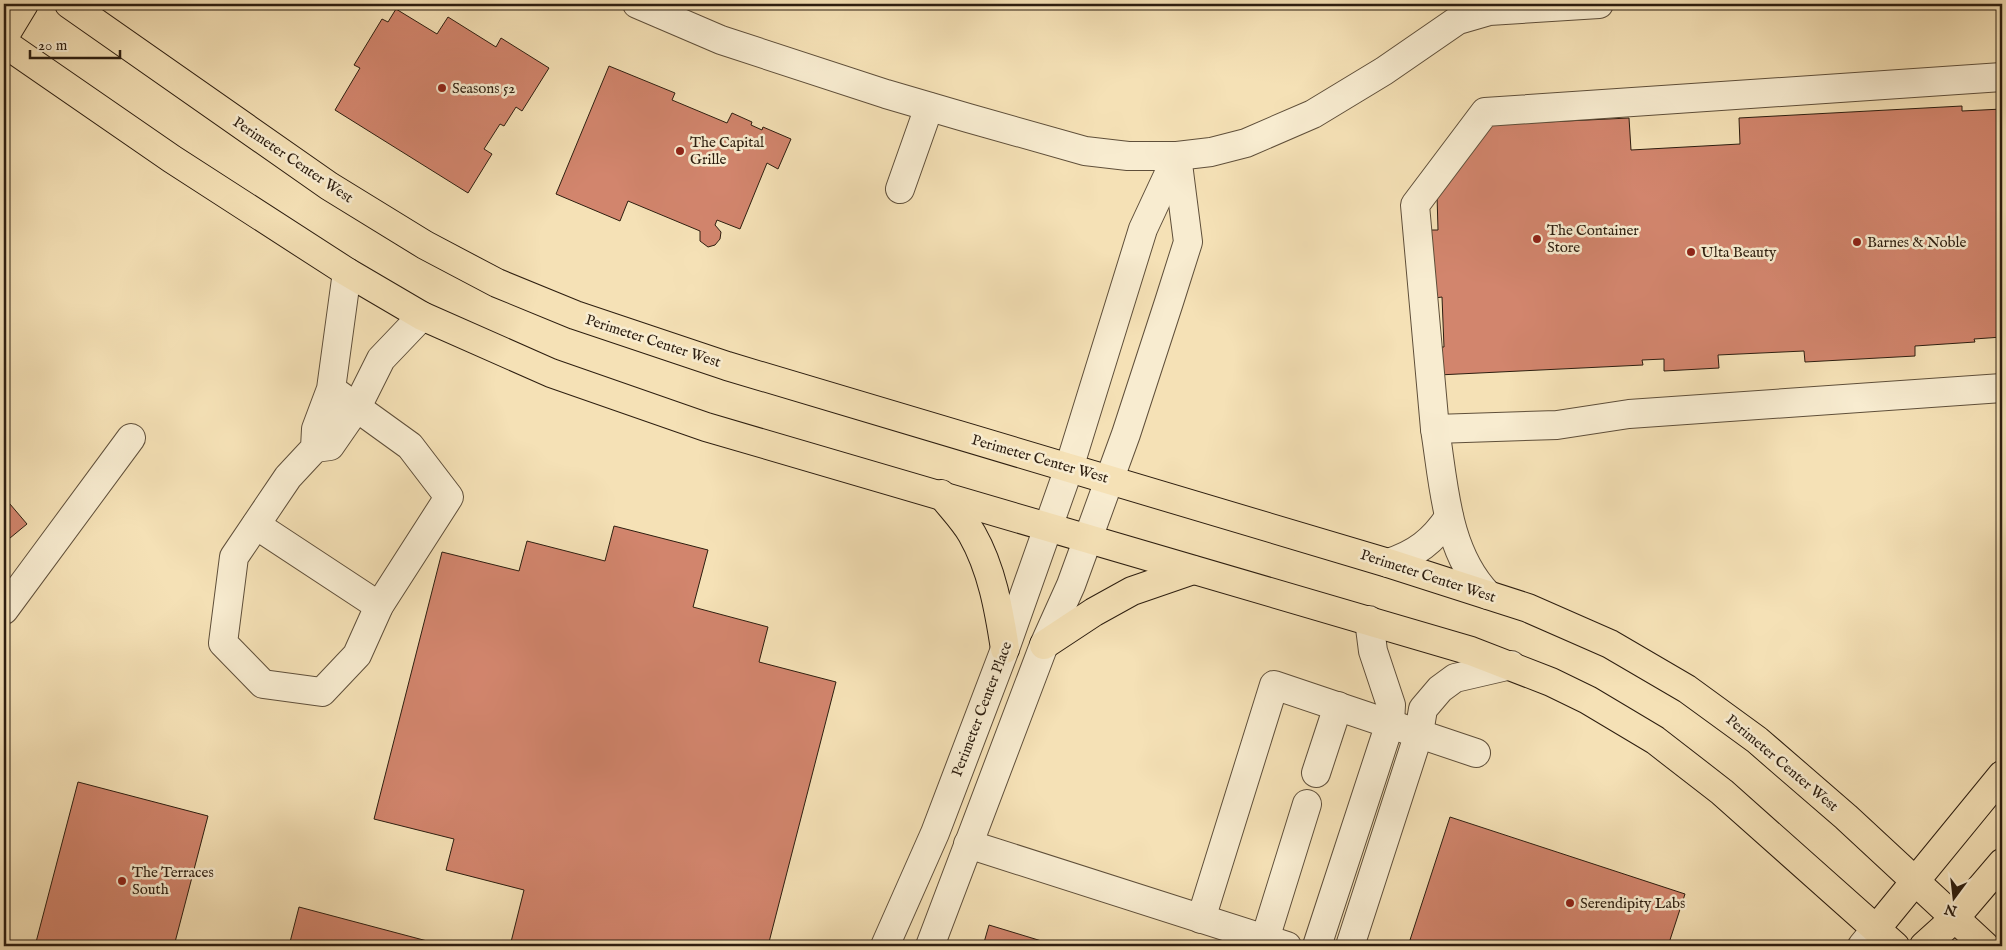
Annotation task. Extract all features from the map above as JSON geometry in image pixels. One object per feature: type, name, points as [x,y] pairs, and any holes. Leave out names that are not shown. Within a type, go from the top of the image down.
[{"type":"main road","points":[[4,37],[24,4]]},
{"type":"main road","name":"Perimeter Center West","points":[[69,4],[329,186],[425,244],[497,282],[575,315],[727,366],[1388,563],[1536,611],[1610,644],[1687,689],[1757,740],[1916,881],[1985,946]]},
{"type":"main road","points":[[4,44],[172,160],[347,272],[422,316],[551,373],[688,421],[941,494],[1048,529],[1368,620],[1511,665],[1588,700],[1655,740],[1689,765],[1878,941],[1916,881],[2002,775]]},
{"type":"main road","points":[[941,494],[972,534],[988,571],[999,612],[1005,649]]},
{"type":"main road","points":[[1044,645],[1094,612],[1132,591],[1193,570]]},
{"type":"main road","points":[[1924,946],[1955,918],[2002,863]]},
{"type":"street","points":[[637,4],[721,40],[929,106],[1084,151],[1128,156],[1177,156],[1211,152],[1246,144],[1313,114],[1384,71],[1458,20],[1489,11],[1599,4]]},
{"type":"street","points":[[1488,595],[1477,585],[1467,566],[1449,517],[1435,429],[1415,205],[1485,112],[2002,77]]},
{"type":"street","points":[[900,189],[929,106]]},
{"type":"street","name":"Perimeter Center Place","points":[[885,946],[935,833],[1005,649],[1069,468],[1143,229],[1177,156]]},
{"type":"street","points":[[930,946],[1044,645],[1071,585],[1088,540],[1129,425],[1188,242],[1177,156]]},
{"type":"street","points":[[315,448],[316,429],[331,390],[347,272]]},
{"type":"street","points":[[331,390],[357,407],[410,446],[450,497],[379,606],[357,655],[322,692],[263,684],[223,643],[234,557],[288,477],[315,448],[330,446],[357,407],[381,358],[422,316]]},
{"type":"street","points":[[1435,429],[1557,425],[1629,414],[2002,388]]},
{"type":"street","points":[[4,610],[131,438]]},
{"type":"street","points":[[1388,563],[1417,552],[1437,535],[1449,517]]},
{"type":"street","points":[[256,525],[379,606]]},
{"type":"street","points":[[1317,946],[1390,723],[1391,705],[1373,651],[1368,620]]},
{"type":"street","points":[[1350,946],[1419,733],[1423,709],[1440,689],[1455,678],[1511,665]]},
{"type":"street","points":[[1201,918],[1274,685],[1476,753]]},
{"type":"street","points":[[1316,773],[1338,706]]},
{"type":"street","points":[[968,844],[1201,918],[1276,944],[1307,804]]},
{"type":"building","name":"Seasons 52","points":[[396,9],[437,34],[448,17],[496,47],[501,38],[549,68],[522,111],[516,107],[504,126],[500,124],[484,149],[492,154],[468,193],[335,110],[360,68],[354,65],[382,19],[388,22]]},
{"type":"building","name":"The Capital Grille","points":[[609,66],[675,93],[672,100],[727,123],[732,113],[752,122],[751,125],[762,130],[763,127],[791,139],[778,169],[767,163],[740,229],[717,220],[715,225],[721,232],[720,239],[715,245],[708,247],[700,241],[700,231],[628,201],[620,221],[556,194]]},
{"type":"building","points":[[1962,106],[1962,111],[2002,109],[2002,337],[1974,339],[1975,342],[1915,346],[1915,356],[1805,362],[1804,351],[1718,355],[1719,368],[1664,371],[1664,359],[1642,360],[1643,365],[1438,375],[1436,347],[1444,347],[1442,297],[1435,298],[1431,230],[1438,230],[1437,195],[1483,125],[1629,118],[1631,150],[1740,144],[1739,118]]},
{"type":"building","points":[[4,497],[27,524],[4,543]]},
{"type":"building","points":[[614,526],[708,550],[693,607],[768,627],[759,662],[836,682],[768,946],[510,946],[524,890],[446,870],[454,839],[374,819],[442,552],[519,571],[527,541],[605,561]]},
{"type":"building","name":"The Terraces South","points":[[78,782],[208,816],[174,946],[35,946]]},
{"type":"building","points":[[1450,817],[1685,894],[1668,946],[1430,946],[1410,940]]},
{"type":"building","points":[[299,907],[446,946],[289,946]]},
{"type":"building","points":[[989,925],[1058,946],[983,946]]},
{"type":"place","name":"Seasons 52","points":[[442,88]]},
{"type":"place","name":"The Capital Grille","points":[[680,151]]},
{"type":"place","name":"The Container Store","points":[[1537,239]]},
{"type":"place","name":"Barnes & Noble","points":[[1857,242]]},
{"type":"place","name":"Ulta Beauty","points":[[1691,252]]},
{"type":"place","name":"The Terraces South","points":[[122,881]]},
{"type":"place","name":"Serendipity Labs","points":[[1570,903]]}]
